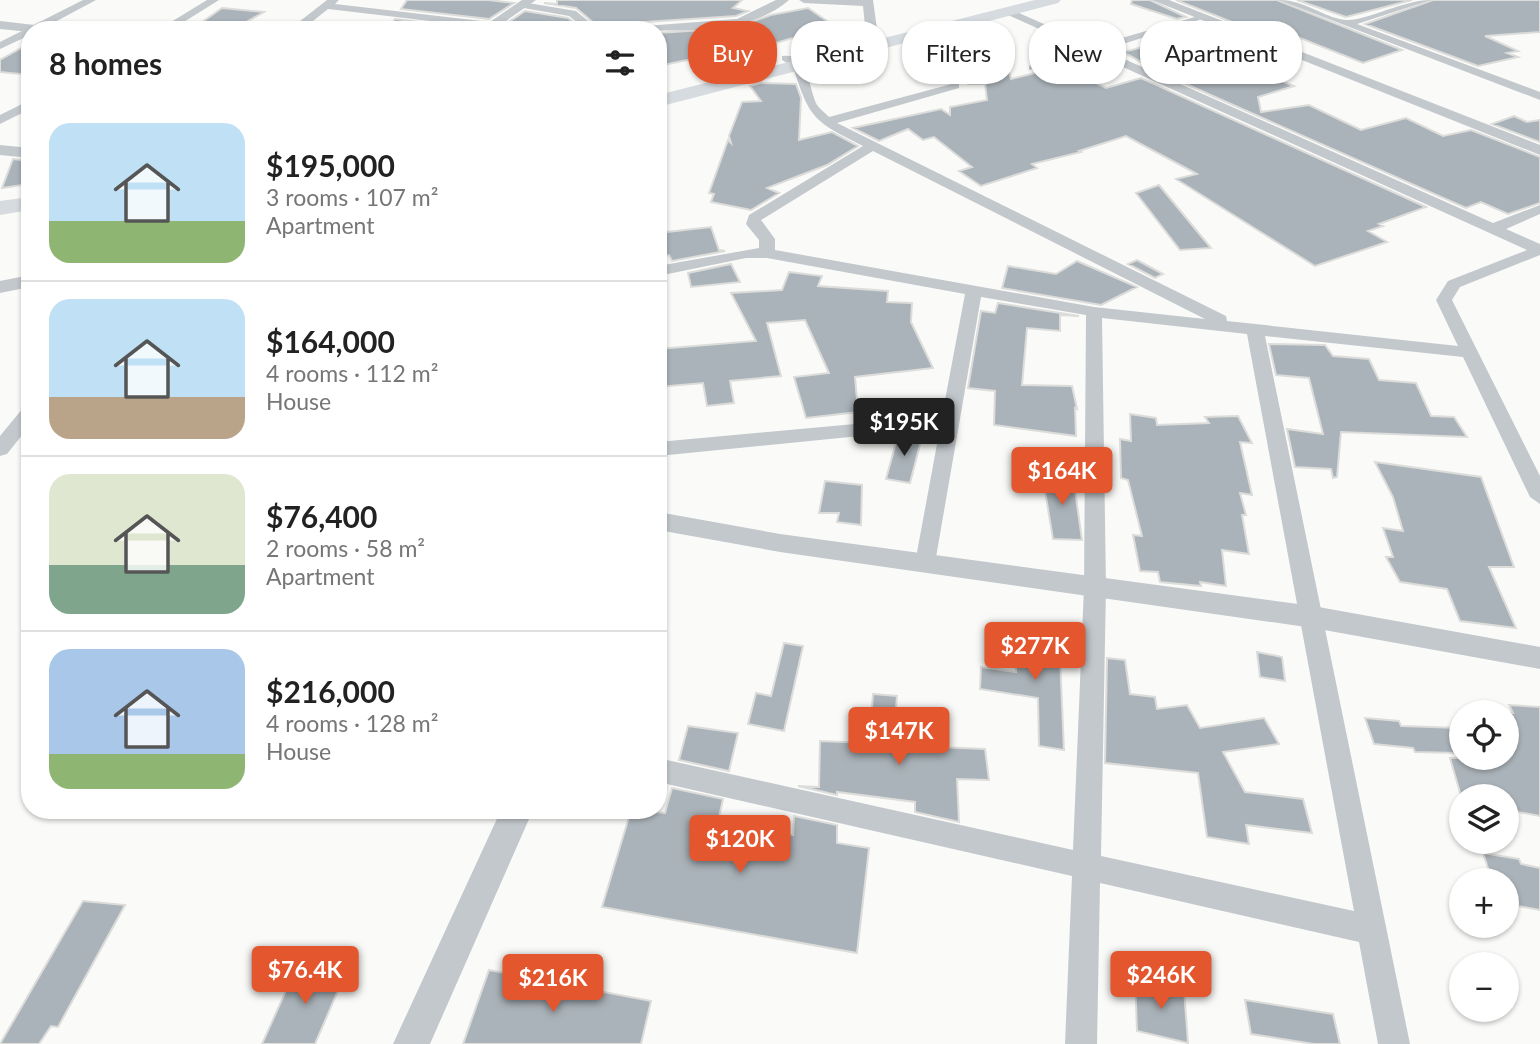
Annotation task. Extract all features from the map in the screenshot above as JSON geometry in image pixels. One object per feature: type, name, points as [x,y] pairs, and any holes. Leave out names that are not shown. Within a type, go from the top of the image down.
[{"type":"main road","points":[[888,33],[1052,0]]},
{"type":"main road","points":[[888,37],[1011,6]]},
{"type":"main road","points":[[667,88],[791,61]]},
{"type":"main road","points":[[667,98],[791,61]]},
{"type":"main road","points":[[0,195],[21,192]]},
{"type":"main road","points":[[0,208],[21,204]]},
{"type":"street","points":[[52,21],[91,0]]},
{"type":"street","points":[[178,21],[214,0]]},
{"type":"street","points":[[667,27],[739,22],[784,0]]},
{"type":"street","points":[[804,0],[868,1],[870,21]]},
{"type":"street","points":[[1158,0],[1540,150]]},
{"type":"street","points":[[1284,0],[1540,96]]},
{"type":"street","points":[[1348,23],[1426,0]]},
{"type":"street","points":[[307,21],[330,3],[443,21]]},
{"type":"street","points":[[498,21],[526,3],[572,13],[582,21]]},
{"type":"street","points":[[1011,6],[1041,21]]},
{"type":"street","points":[[1126,40],[1201,16]]},
{"type":"street","points":[[0,25],[21,28]]},
{"type":"street","points":[[0,46],[21,36]]},
{"type":"street","points":[[1126,63],[1540,250]]},
{"type":"street","points":[[802,84],[812,107],[826,122],[1231,326]]},
{"type":"street","points":[[826,122],[955,85]]},
{"type":"street","points":[[0,120],[21,109]]},
{"type":"street","points":[[767,253],[768,239],[753,224],[754,218],[872,146]]},
{"type":"street","points":[[0,150],[21,152]]},
{"type":"street","points":[[1493,229],[1540,209]]},
{"type":"street","points":[[1540,250],[1454,284],[1444,300],[1540,497]]},
{"type":"street","points":[[667,269],[746,253],[767,253],[1094,312],[1472,353]]},
{"type":"street","points":[[0,286],[21,282]]},
{"type":"street","points":[[926,563],[974,290]]},
{"type":"street","points":[[1081,1044],[1095,587],[1094,312]]},
{"type":"street","points":[[1255,329],[1314,617],[1394,1044]]},
{"type":"street","points":[[667,448],[951,421]]},
{"type":"street","points":[[0,449],[21,423]]},
{"type":"street","points":[[667,524],[780,543],[1314,617],[1540,658]]},
{"type":"street","points":[[667,772],[1372,930]]},
{"type":"street","points":[[411,1044],[513,819]]},
{"type":"building","points":[[407,0],[488,0],[514,3],[489,19],[401,9]]},
{"type":"building","points":[[557,0],[742,0],[733,8],[748,11],[736,16],[660,21],[591,21],[576,8],[544,3],[557,4]]},
{"type":"building","points":[[1132,0],[1150,0],[1186,17],[1177,19],[1131,4]]},
{"type":"building","points":[[1176,0],[1277,0],[1402,50],[1363,63],[1302,39],[1302,21],[1229,21]]},
{"type":"building","points":[[1297,0],[1412,0],[1346,17]]},
{"type":"building","points":[[1433,0],[1540,0],[1540,32],[1485,36],[1518,51],[1507,53],[1518,57],[1478,66],[1365,24]]},
{"type":"building","points":[[222,8],[264,12],[248,21],[204,21]]},
{"type":"building","points":[[808,8],[827,21],[791,21],[791,38],[777,43],[777,21],[753,21]]},
{"type":"building","points":[[525,11],[568,18],[572,21],[510,21]]},
{"type":"building","points":[[688,31],[688,60],[667,64],[667,32]]},
{"type":"building","points":[[21,48],[21,74],[0,72],[0,60]]},
{"type":"building","points":[[1140,48],[1140,61],[1126,54],[1126,51]]},
{"type":"building","points":[[1029,74],[1029,84],[1098,84],[1106,88],[1140,78],[1140,84],[1154,84],[1426,207],[1379,224],[1383,226],[1368,231],[1387,242],[1315,266],[1176,179],[1197,174],[1126,136],[1079,151],[1081,152],[1032,164],[1037,168],[981,186],[959,171],[972,167],[934,137],[923,140],[908,129],[879,141],[853,128],[941,109],[950,115],[950,107],[987,100],[985,84],[1015,84],[1015,78]]},
{"type":"building","points":[[796,84],[801,98],[799,140],[832,132],[858,146],[827,165],[767,188],[779,193],[751,210],[711,202],[714,194],[709,193],[728,140],[731,143],[729,136],[742,102],[761,101],[750,86]]},
{"type":"building","points":[[1186,84],[1289,84],[1294,86],[1258,97],[1261,112],[1309,105],[1361,130],[1406,118],[1443,136],[1471,130],[1540,157],[1540,203],[1508,214],[1481,202],[1466,208]]},
{"type":"building","points":[[1514,116],[1527,122],[1540,120],[1540,142],[1492,124]]},
{"type":"building","points":[[13,159],[21,160],[21,185],[2,188]]},
{"type":"building","points":[[1159,185],[1211,248],[1180,250],[1136,193]]},
{"type":"building","points":[[711,227],[719,250],[725,251],[672,261],[667,255],[667,232]]},
{"type":"building","points":[[1137,260],[1163,274],[1155,278],[1128,264]]},
{"type":"building","points":[[1077,261],[1137,287],[1101,305],[1002,288],[1008,266],[1056,274]]},
{"type":"building","points":[[731,264],[740,282],[691,287],[688,273]]},
{"type":"building","points":[[789,272],[822,276],[818,286],[888,291],[887,302],[912,303],[911,322],[933,368],[855,377],[858,412],[806,418],[794,377],[829,373],[805,320],[767,323],[781,376],[730,381],[734,403],[707,406],[703,383],[667,386],[667,348],[756,341],[731,293],[782,290]]},
{"type":"building","points":[[998,303],[1079,316],[1060,315],[1060,331],[1027,328],[1022,385],[1072,386],[1077,409],[1075,408],[1076,436],[994,425],[995,391],[968,388],[981,311],[995,313]]},
{"type":"building","points":[[1269,344],[1325,345],[1333,356],[1369,359],[1379,380],[1416,383],[1431,416],[1454,417],[1467,437],[1341,432],[1337,477],[1333,478],[1331,469],[1295,467],[1287,429],[1323,434],[1309,378],[1276,375]]},
{"type":"building","points":[[1130,414],[1156,418],[1157,425],[1209,423],[1205,417],[1238,416],[1252,443],[1240,442],[1252,495],[1240,493],[1246,515],[1242,515],[1249,554],[1222,550],[1226,586],[1200,582],[1201,586],[1160,582],[1158,572],[1140,571],[1133,535],[1142,536],[1128,480],[1121,478],[1120,439],[1131,441]]},
{"type":"building","points":[[923,433],[910,483],[886,479],[898,435]]},
{"type":"building","points":[[1375,462],[1481,477],[1514,567],[1489,567],[1516,628],[1460,621],[1447,589],[1400,582],[1386,557],[1393,557],[1383,528],[1403,531],[1393,497]]},
{"type":"building","points":[[1042,473],[1073,476],[1082,540],[1053,539]]},
{"type":"building","points":[[825,481],[862,485],[861,525],[837,522],[839,513],[819,513]]},
{"type":"building","points":[[1016,629],[1059,635],[1064,750],[1039,746],[1038,698],[980,689],[981,667],[1016,672]]},
{"type":"building","points":[[784,643],[803,646],[784,731],[748,724],[756,693],[771,696]]},
{"type":"building","points":[[1257,652],[1282,657],[1285,681],[1260,677]]},
{"type":"building","points":[[1107,658],[1125,660],[1130,694],[1155,697],[1157,709],[1187,705],[1200,728],[1264,718],[1279,744],[1223,752],[1245,792],[1303,799],[1312,833],[1246,825],[1249,844],[1207,837],[1198,773],[1105,763]]},
{"type":"building","points":[[873,694],[897,696],[893,745],[985,749],[989,780],[957,779],[959,822],[915,812],[915,802],[837,792],[837,795],[798,786],[819,787],[820,741],[869,743]]},
{"type":"building","points":[[1519,706],[1540,707],[1540,816],[1519,812],[1519,784],[1458,784],[1453,770],[1519,770]]},
{"type":"building","points":[[1365,718],[1399,721],[1401,726],[1449,728],[1449,753],[1415,752],[1413,748],[1374,744]]},
{"type":"building","points":[[688,726],[738,733],[729,771],[679,760]]},
{"type":"building","points":[[672,788],[723,799],[718,822],[793,835],[794,816],[837,825],[837,843],[869,848],[857,953],[602,907],[628,819],[667,819]]},
{"type":"building","points":[[1483,854],[1519,859],[1521,864],[1540,868],[1540,910],[1519,906],[1519,868],[1488,868]]},
{"type":"building","points":[[83,901],[125,905],[58,1027],[51,1026],[39,1044],[0,1044]]},
{"type":"building","points":[[298,964],[346,972],[315,1044],[262,1044]]},
{"type":"building","points":[[489,970],[651,1001],[641,1044],[463,1044]]},
{"type":"building","points":[[1135,980],[1184,990],[1188,1043],[1137,1031]]},
{"type":"building","points":[[1245,1000],[1333,1014],[1340,1044],[1314,1044],[1251,1034]]}]
